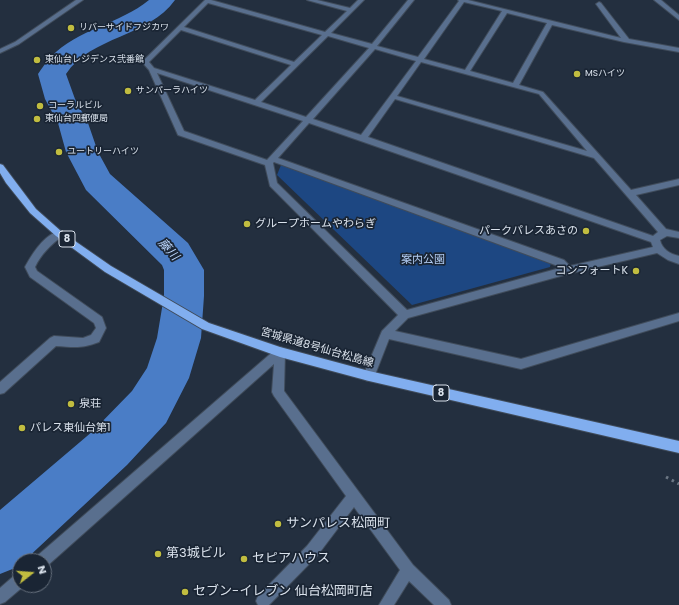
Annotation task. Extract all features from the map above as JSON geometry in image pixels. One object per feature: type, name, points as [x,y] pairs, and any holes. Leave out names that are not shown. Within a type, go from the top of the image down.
[{"type":"main road","name":"宮城県道8号仙台松島線","points":[[0,167],[9,181],[33,210],[59,234],[108,269],[206,326],[280,352],[369,376],[679,447]]},
{"type":"street","points":[[0,51],[17,43],[80,0]]},
{"type":"street","points":[[568,270],[561,263],[271,161],[181,133],[152,69],[145,62],[208,0],[325,34],[541,93],[664,233]]},
{"type":"street","points":[[310,0],[351,10]]},
{"type":"street","points":[[256,103],[294,64],[361,0]]},
{"type":"street","points":[[405,314],[273,184],[271,161],[373,47],[411,0]]},
{"type":"street","points":[[363,138],[394,97],[462,0],[550,23],[655,47],[679,50]]},
{"type":"street","points":[[657,0],[679,18]]},
{"type":"street","points":[[599,4],[626,40]]},
{"type":"street","points":[[466,73],[505,11]]},
{"type":"street","points":[[515,86],[550,23]]},
{"type":"street","points":[[178,28],[294,64]]},
{"type":"street","points":[[152,69],[363,138],[657,244],[668,257],[679,260]]},
{"type":"street","points":[[394,97],[596,156]]},
{"type":"street","points":[[629,194],[679,182]]},
{"type":"street","points":[[657,244],[657,236],[664,233],[679,235]]},
{"type":"street","points":[[0,389],[54,341],[83,343],[95,339],[102,328],[98,320],[33,274],[30,267],[33,259],[46,244],[59,234]]},
{"type":"street","points":[[369,376],[386,334],[405,314],[568,270],[657,244]]},
{"type":"street","points":[[386,334],[521,364],[679,317]]},
{"type":"street","points":[[280,352],[278,392],[408,570],[444,605]]},
{"type":"street","points":[[51,553],[280,352]]},
{"type":"street","points":[[264,601],[312,551],[354,496]]},
{"type":"street","points":[[386,605],[408,570]]},
{"type":"street","points":[[0,597],[12,587]]},
{"type":"path","points":[[666,477],[679,484]]},
{"type":"green space","name":"案内公園","points":[[281,165],[551,262],[550,267],[412,305],[277,175]]},
{"type":"waterway","name":"藤川","points":[[0,546],[110,448],[149,407],[166,378],[179,338],[184,296],[184,270],[175,254],[98,182],[82,152],[73,123],[60,99],[52,74],[60,62],[72,52],[87,43],[137,19],[163,0]]},
{"type":"place","name":"リバーサイドフジカワ","points":[[71,28]]},
{"type":"place","name":"東仙台レジデンス弐番館","points":[[37,60]]},
{"type":"place","name":"MSハイツ","points":[[577,74]]},
{"type":"place","name":"サンパーラハイツ","points":[[128,91]]},
{"type":"place","name":"コーラルビル","points":[[40,106]]},
{"type":"place","name":"東仙台四郵便局","points":[[37,119]]},
{"type":"place","name":"ユートリーハイツ","points":[[59,152]]},
{"type":"place","name":"グループホームやわらぎ","points":[[247,224]]},
{"type":"place","name":"パークパレスあさの","points":[[586,231]]},
{"type":"place","name":"コンフォートK","points":[[636,271]]},
{"type":"place","name":"泉荘","points":[[71,404]]},
{"type":"place","name":"パレス東仙台第1","points":[[22,428]]},
{"type":"place","name":"サンパレス松岡町","points":[[278,524]]},
{"type":"place","name":"第3城ビル","points":[[158,554]]},
{"type":"place","name":"セピアハウス","points":[[244,559]]},
{"type":"place","name":"セブン-イレブン 仙台松岡町店","points":[[185,592]]}]
